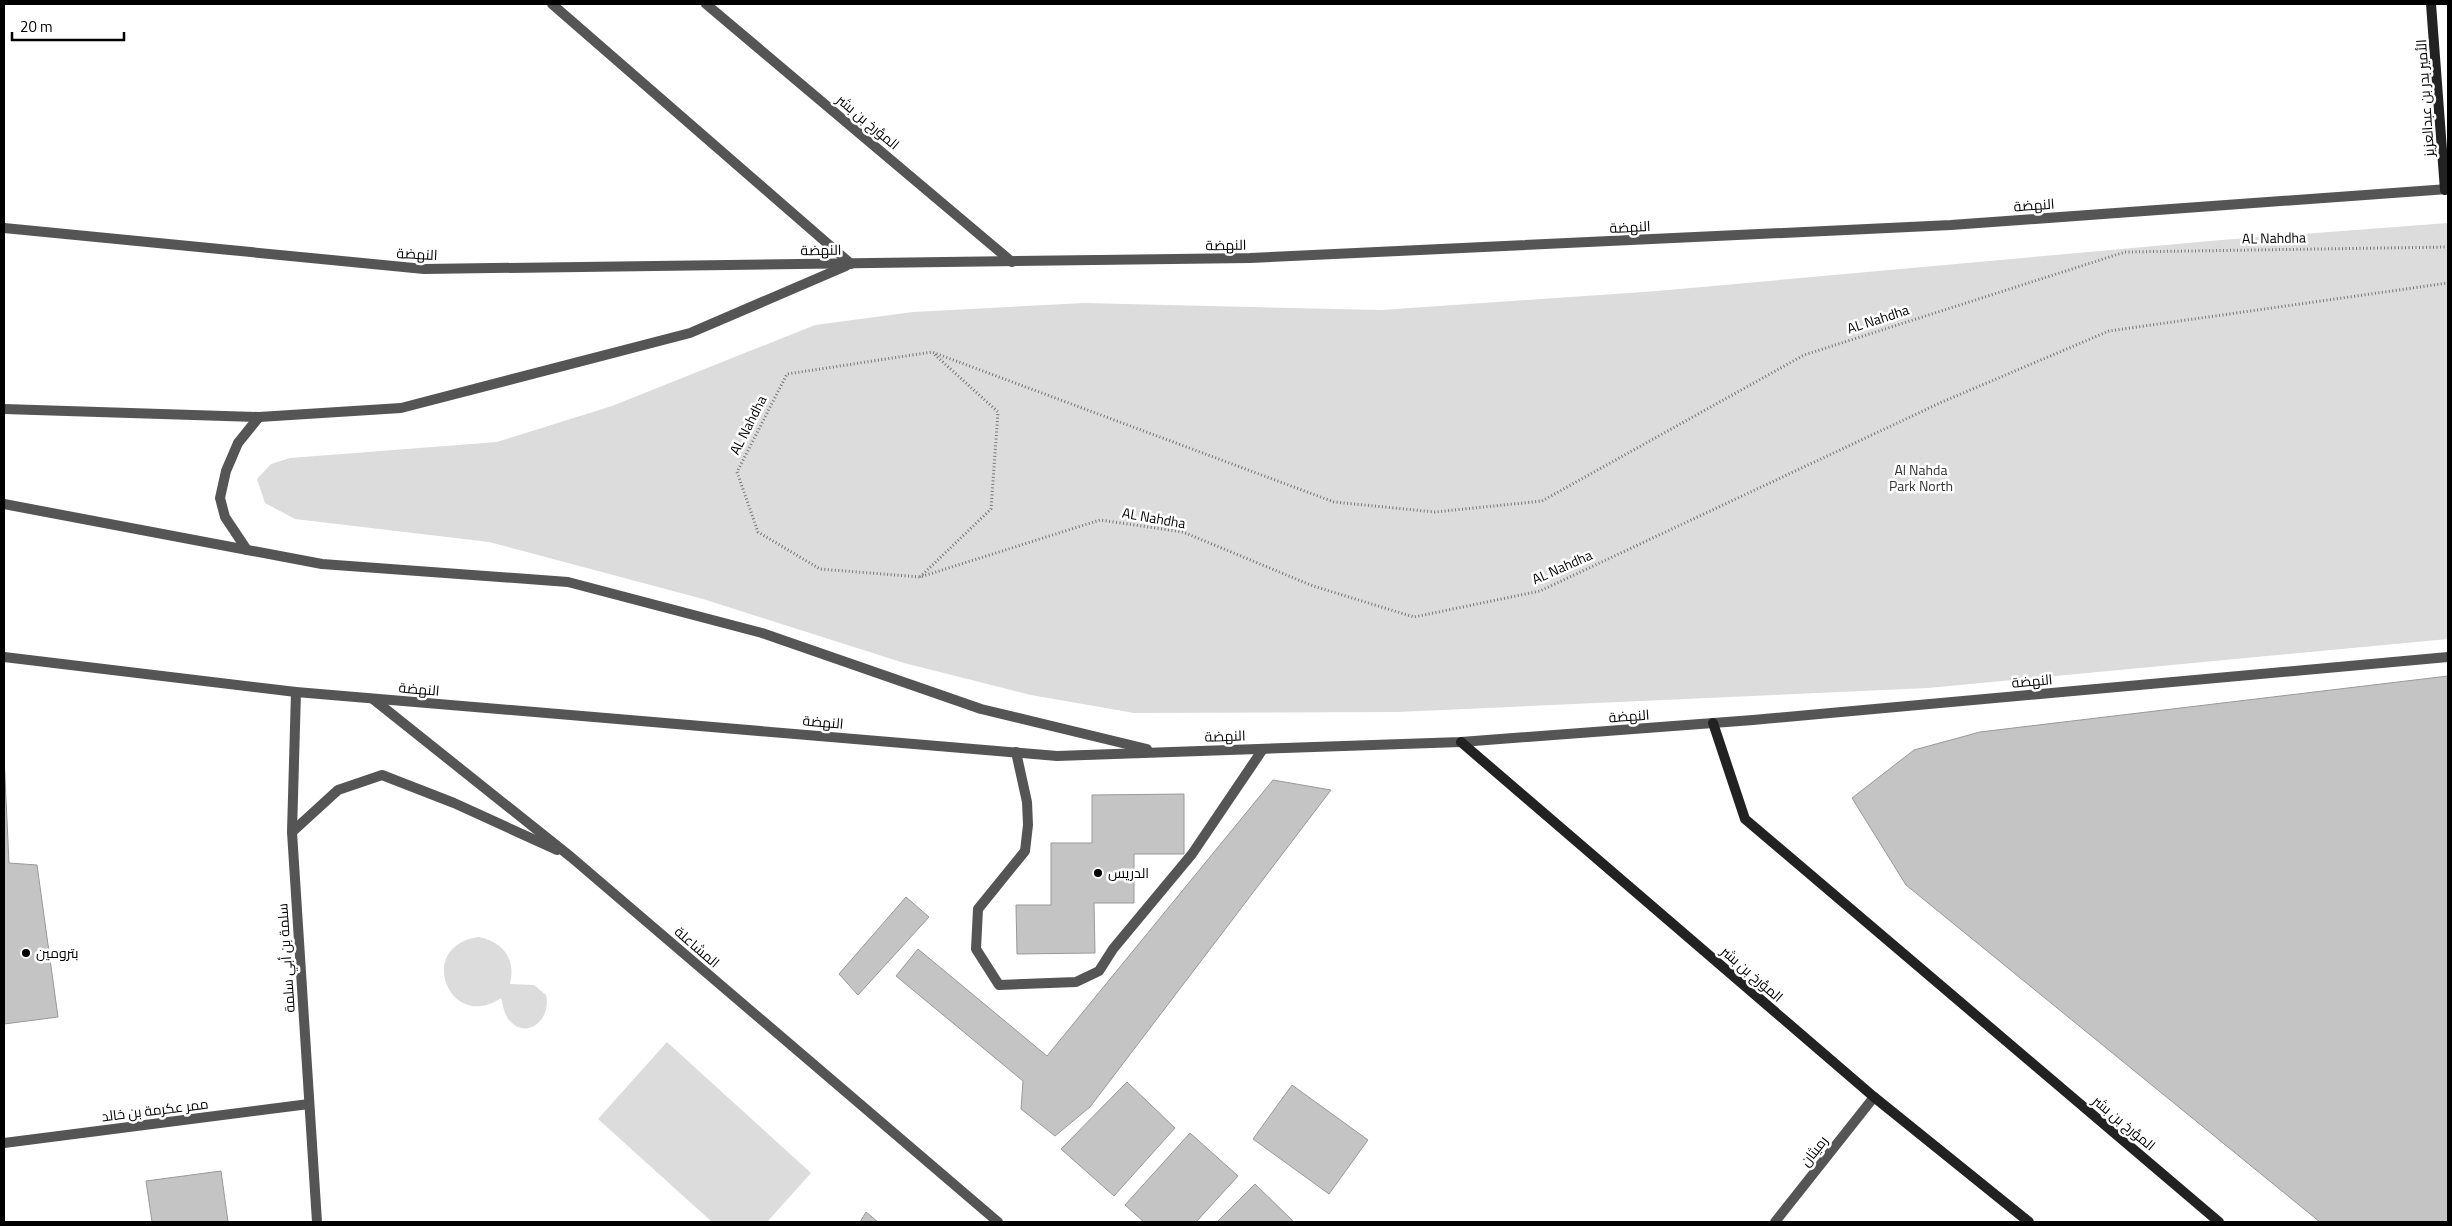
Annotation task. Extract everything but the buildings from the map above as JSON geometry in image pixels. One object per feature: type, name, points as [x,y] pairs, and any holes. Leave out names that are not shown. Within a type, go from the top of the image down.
[{"type":"street","points":[[4,408],[259,417],[401,408],[690,333],[851,264],[552,4]]},
{"type":"street","name":"المؤرخ بن بشر","points":[[706,4],[1012,262]]},
{"type":"street","name":"الأمير بدر بن عبدالعزيز","points":[[2431,4],[2447,190]]},
{"type":"street","name":"النهضة","points":[[4,228],[424,269],[1012,262],[1250,258],[1951,225],[2447,190]]},
{"type":"street","points":[[247,550],[225,517],[220,498],[226,471],[238,443],[259,417]]},
{"type":"street","points":[[4,504],[322,564],[568,582],[762,633],[981,709],[1160,752]]},
{"type":"street","name":"النهضة","points":[[4,658],[296,692],[1057,756],[1461,742],[1713,723],[2448,657]]},
{"type":"street","name":"سلمة بن أبي سلمة","points":[[296,692],[292,832],[317,1222]]},
{"type":"street","name":"المشاعلة","points":[[373,699],[571,857],[998,1222]]},
{"type":"street","name":"المؤرخ بن بشر","points":[[1713,723],[1745,819],[2219,1222]]},
{"type":"street","name":"المؤرخ بن بشر","points":[[1461,742],[1874,1097],[2029,1222]]},
{"type":"street","points":[[1016,752],[1027,802],[1028,825],[1025,851],[978,909],[976,949],[998,985],[1076,982],[1099,971],[1113,949],[1192,854],[1263,749]]},
{"type":"street","points":[[292,832],[338,790],[382,775],[454,802],[571,857]]},
{"type":"street","name":"رميثان","points":[[1775,1222],[1874,1097]]},
{"type":"street","name":"ممر عكرمة بن خالد","points":[[4,1143],[309,1104]]},
{"type":"path","name":"AL Nahdha","points":[[2448,248],[2125,252],[1804,355],[1542,501],[1435,512],[1334,502],[932,352],[787,374],[737,472],[758,532],[820,569],[920,577],[1100,520],[1183,532],[1313,586],[1414,616],[1540,591],[1942,402],[2109,331],[2448,283]]},
{"type":"path","points":[[920,577],[991,509],[998,412],[932,352]]},
{"type":"green space","name":"Al Nahda Park North","points":[[2448,223],[2448,639],[1928,688],[1398,712],[1134,713],[1031,695],[904,663],[703,599],[489,542],[295,519],[265,503],[257,479],[271,464],[290,458],[497,442],[612,406],[815,325],[913,312],[1084,303],[1381,310],[1657,291],[2221,240]]},
{"type":"green space","points":[[479,937],[495,943],[506,953],[511,967],[510,984],[534,985],[546,995],[547,1004],[542,1019],[530,1028],[516,1026],[507,1018],[501,998],[483,1006],[467,1004],[454,996],[446,984],[444,969],[448,955],[459,944]]},
{"type":"green space","points":[[667,1042],[811,1173],[767,1222],[712,1222],[598,1119]]},
{"type":"place","name":"الدريس","points":[[1098,873]]},
{"type":"place","name":"بترومين","points":[[26,953]]}]
